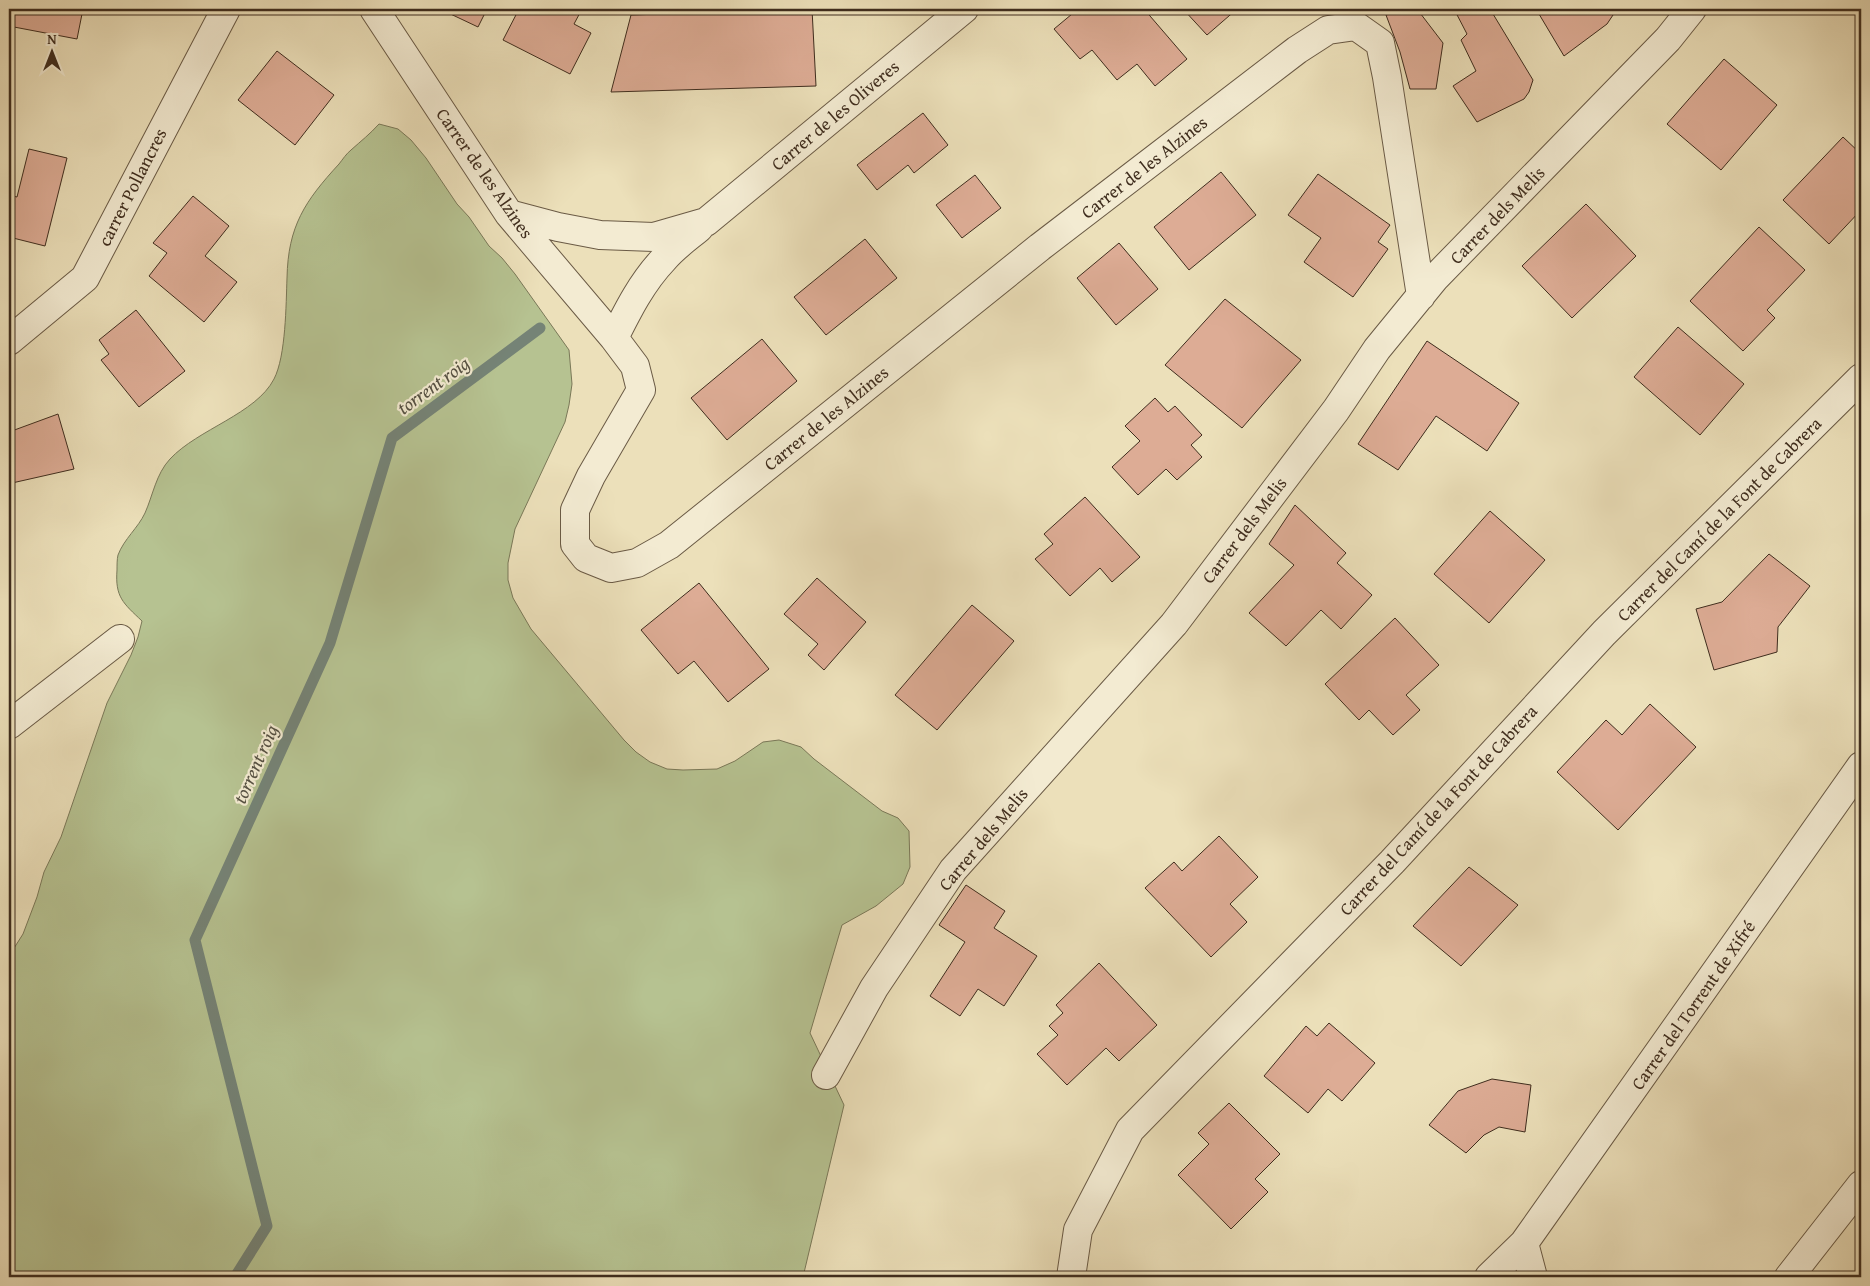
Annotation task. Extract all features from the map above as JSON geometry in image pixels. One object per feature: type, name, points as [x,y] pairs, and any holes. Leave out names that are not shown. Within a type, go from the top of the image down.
[{"type":"street","name":"carrer Pollancres","points":[[9,341],[85,278],[226,9]]},
{"type":"street","name":"Carrer de les Alzines","points":[[374,9],[509,214],[614,338],[635,366],[640,390],[591,476],[575,510],[575,544],[586,558],[611,568],[636,562],[669,545],[1040,247],[1296,50],[1328,30],[1356,26],[1380,43],[1421,296]]},
{"type":"street","name":"Carrer de les Oliveres","points":[[614,338],[632,302],[648,278],[665,258],[964,9]]},
{"type":"street","name":"Carrer dels Melis","points":[[826,1075],[874,988],[953,870],[1174,624],[1336,410],[1376,349],[1435,278],[1668,39],[1692,9]]},
{"type":"street","name":"Carrer de les Oliveres","points":[[509,214],[558,227],[600,235],[654,237],[706,222]]},
{"type":"street","name":"Carrer del Camí de la Font de Cabrera","points":[[1071,1277],[1078,1230],[1130,1130],[1392,862],[1604,633],[1861,378]]},
{"type":"street","points":[[9,726],[120,639]]},
{"type":"street","name":"Carrer del Torrent de Xifré","points":[[1489,1277],[1524,1243],[1861,766]]},
{"type":"street","points":[[1789,1277],[1861,1185]]},
{"type":"street","points":[[1524,1243],[1533,1277]]},
{"type":"green space","points":[[379,124],[398,129],[411,140],[489,246],[515,274],[569,350],[572,384],[565,422],[515,529],[508,563],[508,580],[513,598],[531,629],[624,740],[650,762],[667,769],[717,769],[735,761],[763,742],[779,740],[801,747],[882,811],[898,818],[909,831],[910,867],[903,884],[876,906],[842,925],[810,1033],[844,1105],[803,1277],[9,1277],[9,956],[23,934],[44,872],[61,837],[107,703],[138,637],[142,621],[125,604],[117,587],[118,555],[142,518],[158,478],[170,459],[182,448],[254,402],[266,391],[274,379],[283,344],[288,260],[295,229],[301,215],[317,190],[348,153]]},
{"type":"building","points":[[9,9],[83,9],[77,39],[14,27],[9,51]]},
{"type":"building","points":[[440,9],[487,9],[478,27]]},
{"type":"building","points":[[519,9],[582,9],[574,24],[591,33],[570,74],[503,40]]},
{"type":"building","points":[[812,9],[816,86],[611,92],[631,15]]},
{"type":"building","points":[[1078,9],[1144,9],[1187,59],[1155,86],[1137,64],[1117,80],[1092,50],[1080,59],[1054,29]]},
{"type":"building","points":[[1183,9],[1237,9],[1207,35]]},
{"type":"building","points":[[1417,9],[1443,43],[1436,89],[1410,89],[1400,52],[1386,15]]},
{"type":"building","points":[[1454,9],[1490,9],[1533,80],[1529,92],[1524,99],[1477,122],[1453,86],[1476,71],[1461,40],[1467,34]]},
{"type":"building","points":[[1536,9],[1617,9],[1607,24],[1564,56]]},
{"type":"building","points":[[277,51],[334,95],[295,145],[238,100]]},
{"type":"building","points":[[1724,59],[1777,105],[1721,170],[1667,124]]},
{"type":"building","points":[[923,113],[948,145],[914,173],[908,165],[877,190],[857,165]]},
{"type":"building","points":[[1843,137],[1861,154],[1861,210],[1829,244],[1783,200]]},
{"type":"building","points":[[29,149],[67,158],[45,246],[9,237],[9,195],[17,197]]},
{"type":"building","points":[[1221,172],[1256,215],[1189,270],[1154,227]]},
{"type":"building","points":[[1318,174],[1390,225],[1378,242],[1388,249],[1353,297],[1304,262],[1321,238],[1288,215]]},
{"type":"building","points":[[975,175],[1001,208],[962,238],[936,205]]},
{"type":"building","points":[[193,196],[229,226],[205,256],[237,282],[204,322],[149,276],[167,253],[153,243]]},
{"type":"building","points":[[1586,204],[1636,256],[1572,318],[1522,266]]},
{"type":"building","points":[[1759,227],[1805,270],[1767,310],[1775,318],[1743,351],[1690,301]]},
{"type":"building","points":[[865,239],[897,278],[826,335],[794,297]]},
{"type":"building","points":[[1119,243],[1158,289],[1116,325],[1077,278]]},
{"type":"building","points":[[1225,299],[1301,360],[1242,428],[1165,365]]},
{"type":"building","points":[[136,310],[185,371],[139,407],[101,360],[109,354],[99,340]]},
{"type":"building","points":[[1678,327],[1744,384],[1700,435],[1634,377]]},
{"type":"building","points":[[762,339],[797,381],[727,440],[691,398]]},
{"type":"building","points":[[1427,341],[1519,403],[1487,451],[1436,416],[1398,470],[1358,444]]},
{"type":"building","points":[[1155,398],[1168,412],[1175,406],[1202,435],[1191,445],[1202,457],[1177,480],[1166,469],[1138,495],[1112,467],[1140,441],[1125,426]]},
{"type":"building","points":[[58,414],[74,469],[12,483],[9,489],[9,432]]},
{"type":"building","points":[[1085,497],[1140,557],[1112,582],[1100,568],[1070,596],[1035,559],[1053,544],[1044,534]]},
{"type":"building","points":[[1295,505],[1346,553],[1337,563],[1372,595],[1341,629],[1321,610],[1286,646],[1249,613],[1294,565],[1269,544]]},
{"type":"building","points":[[1490,511],[1545,560],[1489,623],[1434,574]]},
{"type":"building","points":[[1769,554],[1810,586],[1778,627],[1777,652],[1714,670],[1696,609],[1722,602]]},
{"type":"building","points":[[817,578],[866,622],[824,670],[808,655],[818,644],[784,614]]},
{"type":"building","points":[[699,583],[769,669],[728,702],[694,661],[678,674],[641,630]]},
{"type":"building","points":[[972,605],[1014,641],[937,730],[895,695]]},
{"type":"building","points":[[1395,618],[1439,665],[1406,695],[1420,710],[1393,735],[1369,710],[1359,720],[1325,684]]},
{"type":"building","points":[[1650,704],[1696,747],[1618,830],[1557,772],[1606,720],[1622,735]]},
{"type":"building","points":[[1219,836],[1258,877],[1230,904],[1247,922],[1211,957],[1145,888],[1174,862],[1182,871]]},
{"type":"building","points":[[1469,867],[1518,905],[1461,966],[1413,926]]},
{"type":"building","points":[[966,885],[1005,911],[994,928],[1037,956],[1004,1006],[978,989],[960,1016],[930,996],[965,942],[939,925]]},
{"type":"building","points":[[1099,963],[1157,1025],[1119,1061],[1106,1048],[1067,1085],[1037,1054],[1058,1035],[1049,1026],[1063,1013],[1056,1005]]},
{"type":"building","points":[[1329,1023],[1375,1063],[1342,1101],[1328,1089],[1308,1113],[1264,1076],[1306,1026],[1317,1036]]},
{"type":"building","points":[[1492,1079],[1531,1085],[1525,1132],[1499,1127],[1484,1135],[1466,1153],[1429,1125],[1458,1091]]},
{"type":"building","points":[[1229,1103],[1280,1154],[1255,1179],[1268,1192],[1231,1229],[1178,1175],[1209,1144],[1198,1133]]},
{"type":"waterway","name":"torrent roig","points":[[235,1277],[267,1226],[195,940],[330,643],[392,438],[540,328]]}]
